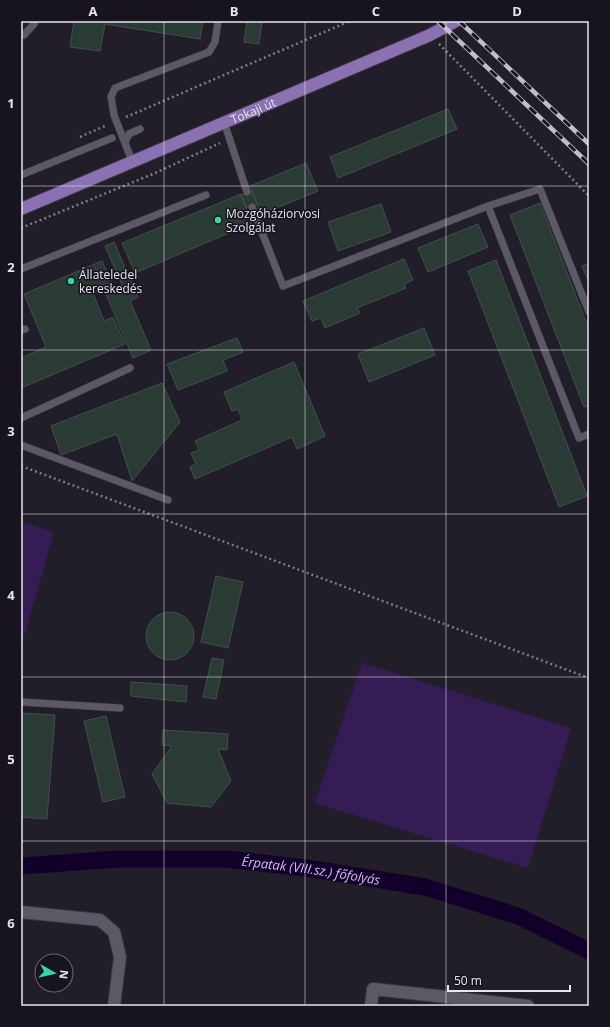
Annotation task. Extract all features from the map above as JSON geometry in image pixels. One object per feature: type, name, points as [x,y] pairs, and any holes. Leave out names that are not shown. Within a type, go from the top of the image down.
[{"type":"main road","name":"Tokaji út","points":[[21,208],[430,35],[456,21]]},
{"type":"street","points":[[21,912],[100,920],[114,932],[120,957],[114,1006]]},
{"type":"street","points":[[371,1006],[372,989],[528,1006]]},
{"type":"lane","points":[[21,34],[24,35],[35,21]]},
{"type":"lane","points":[[132,161],[117,121],[111,97],[115,88],[209,52],[215,42],[218,21]]},
{"type":"lane","points":[[224,122],[247,192]]},
{"type":"lane","points":[[125,142],[129,134],[140,129]]},
{"type":"lane","points":[[21,175],[112,138]]},
{"type":"lane","points":[[252,207],[283,286],[488,206],[540,189],[589,312]]},
{"type":"lane","points":[[21,269],[206,195]]},
{"type":"lane","points":[[488,206],[579,438],[589,434]]},
{"type":"lane","points":[[21,418],[130,368]]},
{"type":"lane","points":[[21,445],[168,500]]},
{"type":"lane","points":[[21,702],[120,708]]},
{"type":"path","points":[[76,138],[350,21]]},
{"type":"path","points":[[430,35],[589,196]]},
{"type":"path","points":[[21,228],[154,174],[229,138]]},
{"type":"path","points":[[21,466],[589,678]]},
{"type":"shaded area","points":[[21,522],[54,532],[21,647]]},
{"type":"shaded area","points":[[362,663],[571,728],[528,868],[315,803]]},
{"type":"building","points":[[74,21],[203,21],[200,39],[105,24],[100,51],[70,47]]},
{"type":"building","points":[[247,21],[262,21],[259,44],[244,42]]},
{"type":"building","points":[[448,109],[457,129],[338,178],[330,157]]},
{"type":"building","points":[[306,163],[318,191],[261,214],[250,186]]},
{"type":"building","points":[[252,191],[257,204],[246,208],[241,195]]},
{"type":"building","points":[[241,194],[252,223],[135,273],[122,243]]},
{"type":"building","points":[[540,203],[589,329],[589,405],[584,407],[510,215]]},
{"type":"building","points":[[381,204],[391,232],[338,251],[328,222]]},
{"type":"building","points":[[478,224],[488,247],[428,272],[418,248]]},
{"type":"building","points":[[114,242],[138,297],[130,301],[151,350],[133,358],[105,292],[122,285],[105,246]]},
{"type":"building","points":[[404,259],[413,280],[404,284],[406,288],[357,308],[360,313],[325,328],[321,318],[312,321],[303,301]]},
{"type":"building","points":[[496,260],[587,496],[559,507],[468,271]]},
{"type":"building","points":[[102,261],[113,285],[93,293],[104,321],[113,317],[125,344],[21,388],[21,358],[46,347],[24,294]]},
{"type":"building","points":[[589,263],[589,282],[582,266]]},
{"type":"building","points":[[424,328],[435,355],[369,382],[358,354]]},
{"type":"building","points":[[237,338],[243,352],[223,360],[227,371],[178,390],[167,364]]},
{"type":"building","points":[[294,362],[325,436],[297,449],[292,437],[195,479],[190,467],[196,464],[191,453],[199,450],[195,441],[242,420],[238,409],[232,411],[224,392]]},
{"type":"building","points":[[162,383],[180,422],[132,481],[117,434],[61,455],[51,426]]},
{"type":"building","points":[[216,576],[243,582],[228,648],[201,642]]},
{"type":"building","points":[[165,612],[175,612],[184,616],[190,622],[193,627],[193,645],[184,656],[175,660],[165,660],[156,656],[150,650],[146,641],[146,631],[150,622],[156,616]]},
{"type":"building","points":[[212,658],[224,660],[216,699],[203,697]]},
{"type":"building","points":[[131,682],[187,686],[186,702],[131,696]]},
{"type":"building","points":[[21,713],[55,715],[47,819],[21,817]]},
{"type":"building","points":[[106,716],[125,797],[103,802],[84,721]]},
{"type":"building","points":[[163,730],[228,734],[227,750],[218,749],[231,781],[211,807],[167,803],[152,774],[172,746],[162,745]]},
{"type":"waterway","name":"Érpatak (VIII.sz.) főfolyás","points":[[21,866],[119,859],[226,859],[306,868],[425,887],[518,916],[589,951]]},
{"type":"railway","points":[[438,21],[589,164]]},
{"type":"railway","points":[[459,21],[589,144]]},
{"type":"place","name":"Mozgóháziorvosi Szolgálat","points":[[218,220]]},
{"type":"place","name":"Állateledel kereskedés","points":[[71,281]]}]
